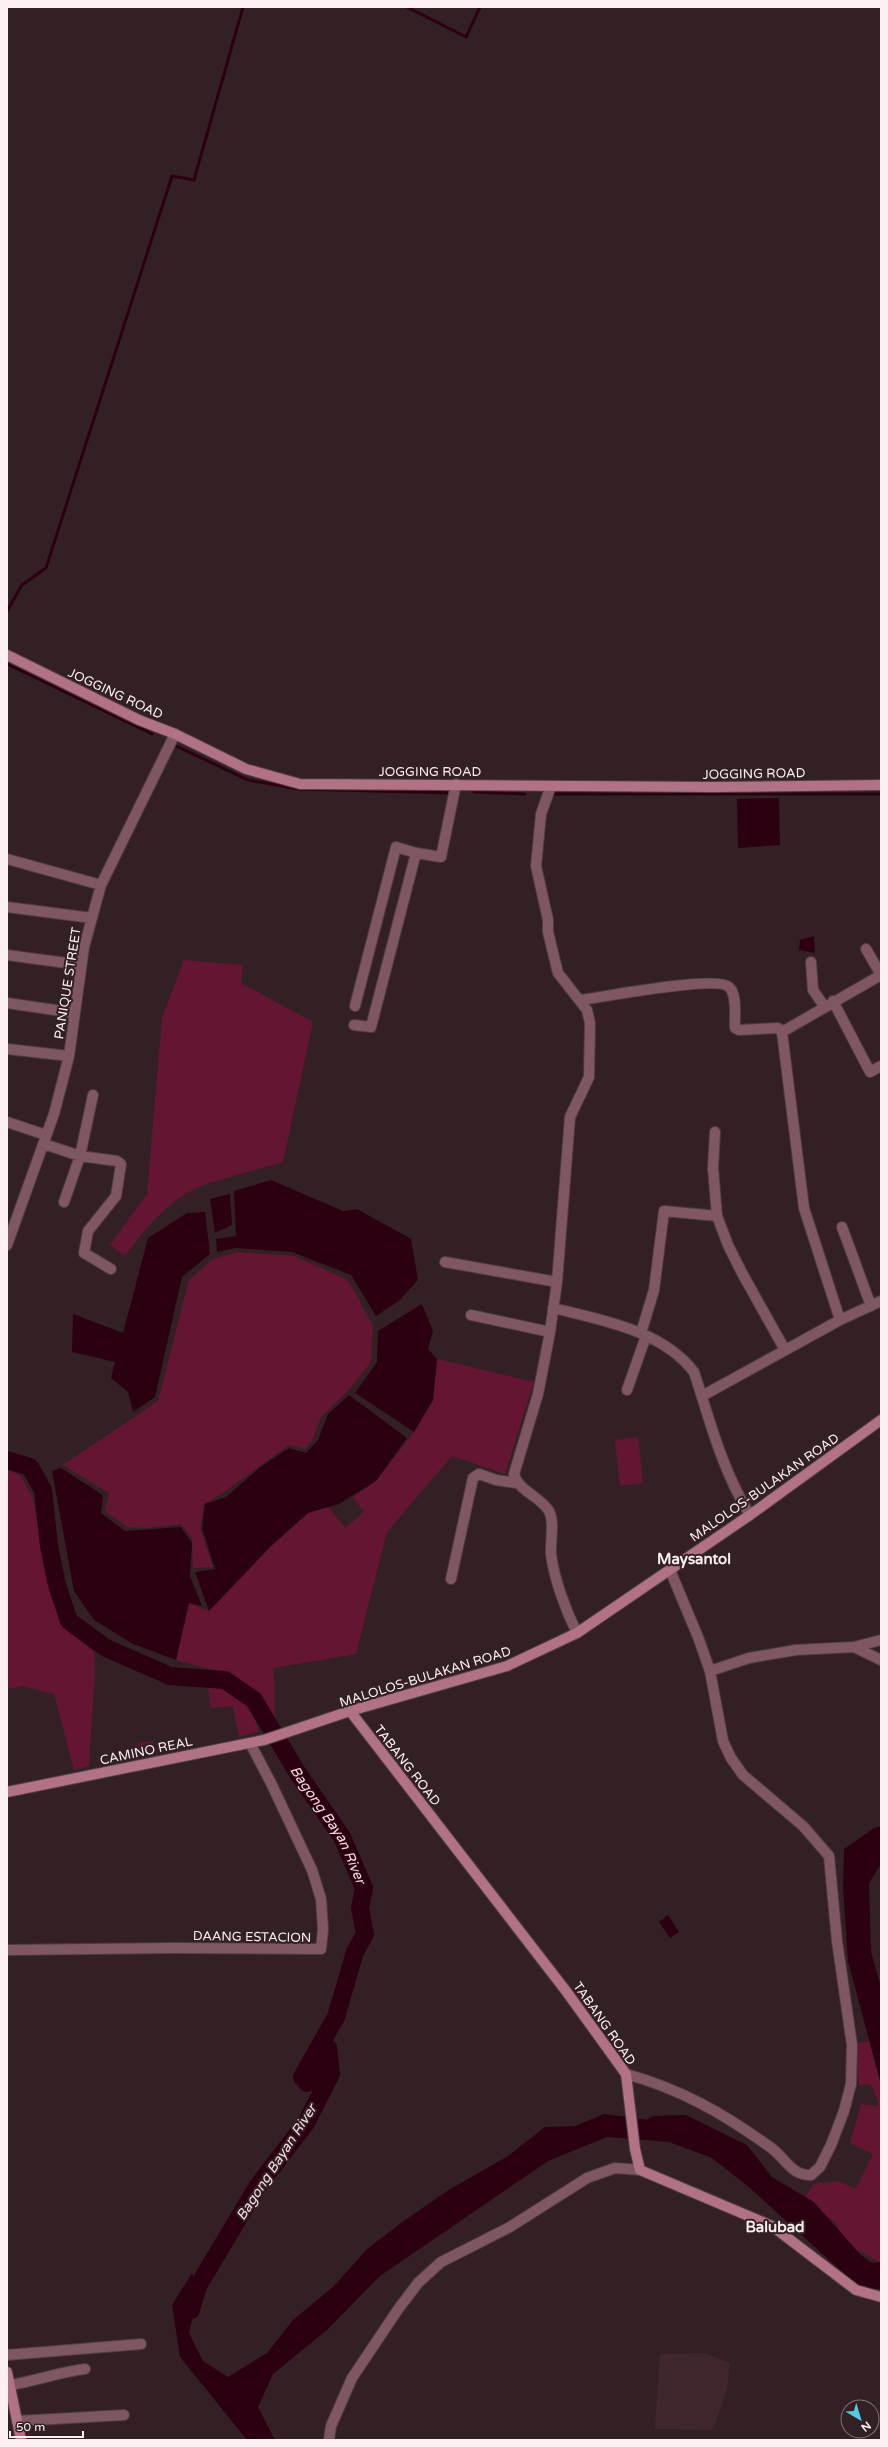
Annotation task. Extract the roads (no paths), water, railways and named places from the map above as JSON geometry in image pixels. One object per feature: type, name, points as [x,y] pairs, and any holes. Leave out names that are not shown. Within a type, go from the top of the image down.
[{"type":"main road","name":"JOGGING ROAD","points":[[7,655],[138,720],[175,734],[246,769],[300,784],[712,787],[881,785]]},
{"type":"main road","name":"MALOLOS-BULAKAN ROAD","points":[[290,1733],[350,1712],[507,1666],[577,1633],[750,1515],[881,1420]]},
{"type":"main road","name":"TABANG ROAD","points":[[350,1712],[566,1991],[626,2074],[633,2118],[635,2149],[640,2170]]},
{"type":"main road","name":"CAMINO REAL","points":[[7,1792],[250,1743],[290,1733]]},
{"type":"main road","points":[[640,2170],[772,2226],[856,2290],[881,2297]]},
{"type":"main road","points":[[7,2372],[21,2440]]},
{"type":"street","name":"PANIQUE STREET","points":[[7,1245],[54,1114],[69,1056],[81,965],[101,885],[175,734]]},
{"type":"street","points":[[356,1006],[396,847],[416,853],[441,857],[456,784]]},
{"type":"street","points":[[516,1483],[514,1474],[515,1467],[538,1394],[550,1332],[557,1282],[570,1117],[589,1077],[590,1024],[587,1010],[581,1000],[558,973],[548,932],[548,920],[536,866],[541,814],[551,786]]},
{"type":"street","points":[[354,1025],[371,1027],[416,853]]},
{"type":"street","points":[[7,859],[101,885]]},
{"type":"street","points":[[7,907],[92,918]]},
{"type":"street","points":[[782,1032],[824,1006],[881,975],[866,949]]},
{"type":"street","points":[[7,955],[81,965]]},
{"type":"street","points":[[811,962],[813,990],[824,1006]]},
{"type":"street","points":[[581,1000],[688,984],[725,984],[731,988],[733,994],[735,1028],[739,1030],[778,1028],[782,1032],[804,1208],[840,1320]]},
{"type":"street","points":[[833,1001],[870,1072],[881,1066]]},
{"type":"street","points":[[7,1002],[75,1013]]},
{"type":"street","points":[[7,1049],[69,1056]]},
{"type":"street","points":[[64,1202],[80,1156],[93,1095]]},
{"type":"street","points":[[7,1122],[80,1156],[117,1161],[120,1164],[116,1196],[88,1231],[84,1252],[111,1269]]},
{"type":"street","points":[[715,1132],[713,1168],[717,1216],[728,1245],[742,1273],[785,1350]]},
{"type":"street","points":[[627,1390],[654,1290],[664,1211],[717,1216]]},
{"type":"street","points":[[842,1227],[871,1306]]},
{"type":"street","points":[[445,1262],[557,1282]]},
{"type":"street","points":[[702,1396],[840,1320],[881,1300]]},
{"type":"street","points":[[553,1308],[607,1321],[643,1335],[686,1361],[694,1372],[721,1457],[735,1491],[750,1515]]},
{"type":"street","points":[[471,1315],[550,1332]]},
{"type":"street","points":[[451,1578],[473,1478],[479,1474],[496,1480],[516,1483],[541,1501],[550,1513],[551,1554],[568,1614],[577,1633]]},
{"type":"street","points":[[626,2074],[653,2082],[717,2110],[773,2148],[795,2172],[802,2176],[811,2175],[820,2167],[831,2145],[844,2111],[851,2084],[852,2045],[837,1941],[829,1856],[803,1826],[743,1775],[731,1758],[723,1741],[710,1671],[698,1637],[670,1570]]},
{"type":"street","points":[[710,1671],[749,1658],[796,1650],[854,1647],[881,1640]]},
{"type":"street","points":[[854,1647],[881,1660]]},
{"type":"street","name":"DAANG ESTACION","points":[[7,1950],[172,1948],[321,1950],[323,1929],[321,1900],[312,1870],[271,1783],[250,1743]]},
{"type":"street","points":[[328,2440],[331,2426],[352,2378],[399,2308],[418,2283],[441,2262],[510,2228],[587,2178],[615,2168],[640,2170]]},
{"type":"street","points":[[7,2355],[141,2344]]},
{"type":"street","points":[[10,2385],[38,2381],[46,2376],[85,2369]]},
{"type":"street","points":[[17,2421],[124,2415]]},
{"type":"waterway","points":[[7,611],[22,585],[46,568],[172,176],[194,180],[243,7]]},
{"type":"waterway","points":[[407,7],[466,37],[480,7]]},
{"type":"waterway","points":[[7,664],[152,734]]},
{"type":"waterway","points":[[174,745],[248,780],[298,789],[451,793]]},
{"type":"waterway","points":[[474,792],[525,794]]},
{"type":"waterway","points":[[551,794],[881,794]]},
{"type":"waterway","name":"Bagong Bayan River","points":[[7,1460],[30,1467],[43,1490],[49,1546],[57,1585],[69,1621],[106,1648],[170,1676],[225,1680],[254,1700],[297,1772],[342,1837],[364,1888],[360,1908],[365,1934],[355,1952],[336,2017],[302,2077],[307,2083],[328,2048],[331,2074],[306,2123],[257,2187],[198,2286],[191,2310]]},
{"type":"waterway","points":[[655,2125],[684,2124],[741,2152],[766,2184],[808,2209],[854,2261],[873,2275],[881,2276]]},
{"type":"district","name":"Maysantol","points":[[694,1559]]},
{"type":"district","name":"Balubad","points":[[775,2227]]}]
